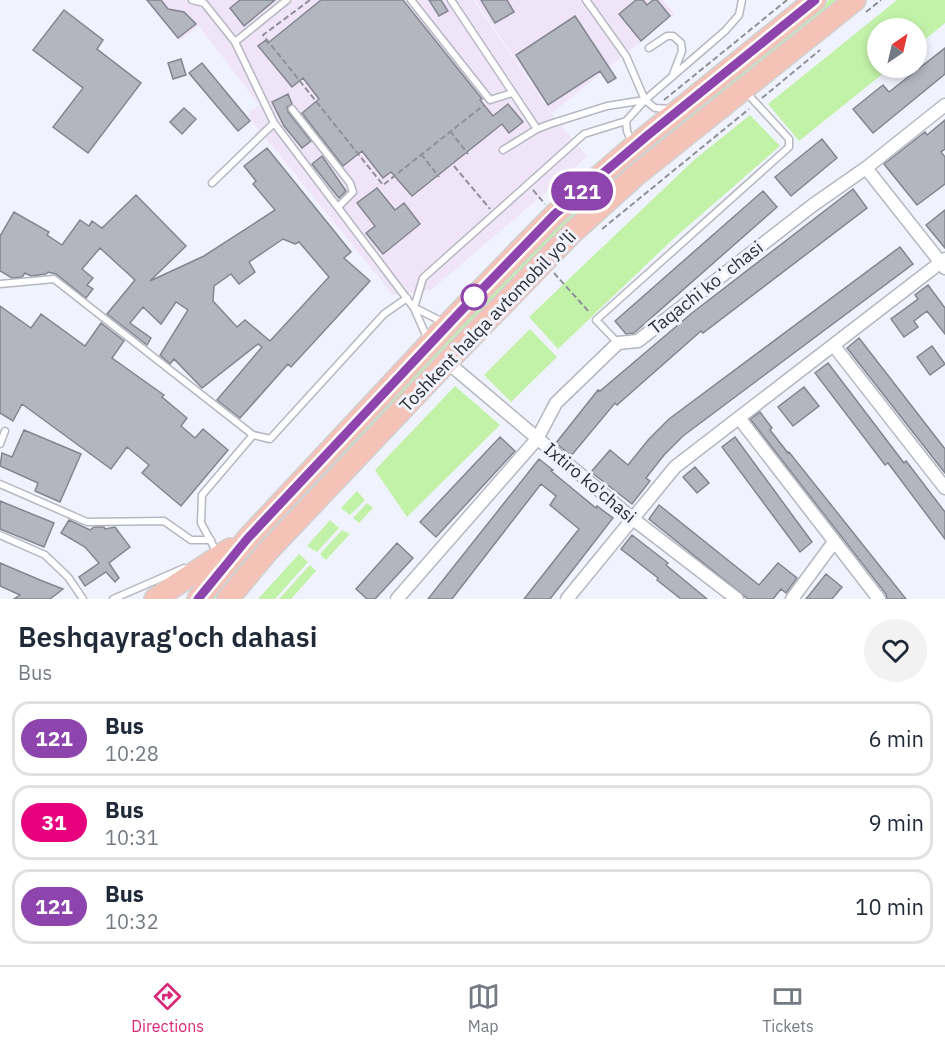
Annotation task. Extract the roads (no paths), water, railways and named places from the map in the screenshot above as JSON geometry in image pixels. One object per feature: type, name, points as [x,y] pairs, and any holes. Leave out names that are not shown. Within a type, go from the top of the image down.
[{"type":"highway","name":"Toshkent halqa avtomobil yo'li","points":[[198,599],[248,538],[448,324],[555,214],[677,110],[815,0]]},
{"type":"highway","name":"Toshkent halqa avtomobil yo'li","points":[[228,599],[267,552],[573,232],[634,176],[749,96],[859,7]]},
{"type":"highway","points":[[154,599],[214,549],[248,538]]},
{"type":"highway","points":[[238,599],[267,552]]},
{"type":"street","name":"Taqachi koʻchasi","points":[[397,599],[537,439],[556,403],[618,343],[638,341],[945,105]]},
{"type":"street","points":[[567,599],[675,467],[944,264],[866,168]]},
{"type":"street","points":[[834,346],[945,488]]},
{"type":"street","name":"Ixtiro ko'chasi","points":[[447,362],[633,519],[737,599]]},
{"type":"street","points":[[739,418],[879,599]]},
{"type":"street","points":[[792,599],[834,542]]},
{"type":"lane","points":[[192,0],[206,1],[236,42],[274,123],[407,298],[430,344]]},
{"type":"lane","points":[[236,42],[287,0]]},
{"type":"lane","points":[[411,0],[490,100],[512,93]]},
{"type":"lane","points":[[452,0],[537,129]]},
{"type":"lane","points":[[586,0],[626,56],[645,100],[655,108],[677,110]]},
{"type":"lane","points":[[414,308],[423,278],[584,134],[626,122],[645,100],[725,31],[739,15],[742,0]]},
{"type":"lane","points":[[649,48],[667,36],[673,36],[681,43],[682,51],[672,77]]},
{"type":"lane","points":[[618,343],[596,320],[789,147],[789,139],[749,96]]},
{"type":"lane","points":[[503,150],[537,129],[607,106],[645,100]]},
{"type":"lane","points":[[292,109],[351,183],[353,192],[338,207]]},
{"type":"lane","points":[[626,122],[633,147]]},
{"type":"lane","points":[[212,183],[274,123]]},
{"type":"lane","points":[[0,284],[54,279],[253,435],[270,439],[384,314],[407,298]]},
{"type":"lane","points":[[414,308],[448,324]]},
{"type":"lane","points":[[0,444],[5,431]]},
{"type":"lane","points":[[214,549],[201,524],[202,495],[253,435]]},
{"type":"lane","points":[[0,484],[87,522],[164,521],[191,540],[214,549]]},
{"type":"lane","points":[[0,535],[45,555],[68,577],[83,599]]},
{"type":"lane","points":[[113,599],[192,564]]}]
